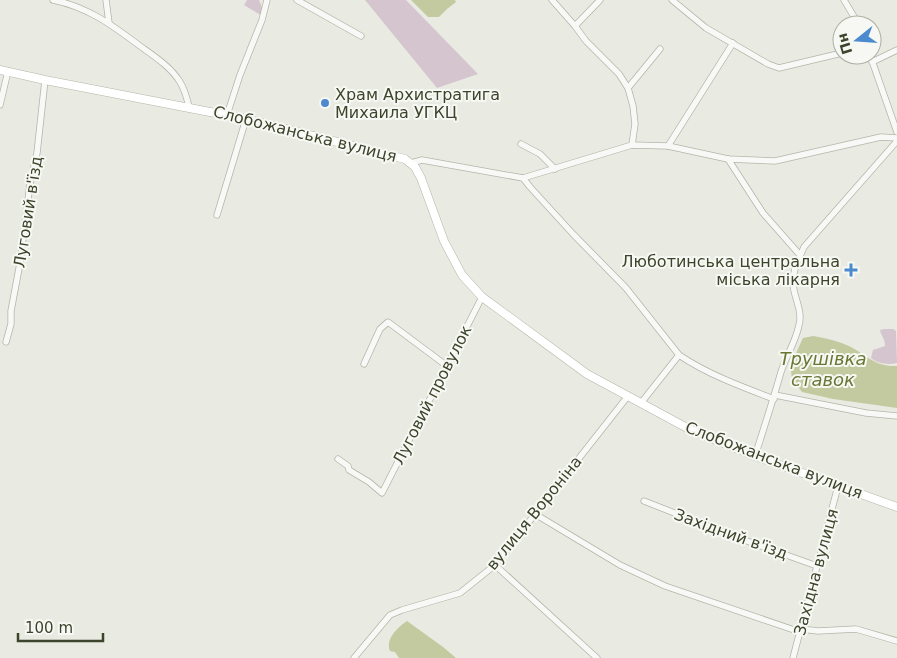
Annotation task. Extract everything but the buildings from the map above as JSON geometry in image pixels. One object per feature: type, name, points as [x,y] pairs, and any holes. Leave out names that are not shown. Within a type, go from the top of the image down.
[{"type":"street","points":[[53,0],[75,6],[109,23],[162,61],[180,80],[189,107]]},
{"type":"street","points":[[106,0],[109,23]]},
{"type":"street","points":[[226,115],[262,20],[267,0]]},
{"type":"street","points":[[297,0],[361,36]]},
{"type":"street","points":[[552,0],[576,26],[586,41],[619,74],[628,88],[635,124],[632,146]]},
{"type":"street","points":[[576,26],[600,0]]},
{"type":"street","points":[[672,0],[706,28],[768,64],[779,68],[832,55]]},
{"type":"street","points":[[844,0],[853,15]]},
{"type":"street","points":[[668,146],[733,43]]},
{"type":"street","points":[[628,88],[660,48]]},
{"type":"street","points":[[882,57],[897,50]]},
{"type":"street","points":[[873,65],[897,132]]},
{"type":"street","points":[[0,105],[4,70]]},
{"type":"street","name":"Слобожанська вулиця","points":[[4,70],[45,80],[246,119],[399,156],[411,163],[421,178],[444,241],[462,275],[482,297],[587,374],[689,429],[755,456],[897,507]]},
{"type":"street","name":"Луговий в'їзд","points":[[6,342],[11,324],[10,318],[20,263],[30,184],[37,153],[45,80]]},
{"type":"street","points":[[216,215],[246,119]]},
{"type":"street","points":[[411,163],[422,160],[523,178],[632,146],[668,146],[728,159],[775,161],[881,137],[897,139]]},
{"type":"street","points":[[755,456],[782,371],[800,324],[800,311],[793,284],[794,270],[800,255],[804,247],[897,139]]},
{"type":"street","points":[[521,144],[540,154],[554,169]]},
{"type":"street","points":[[728,159],[763,213],[800,255]]},
{"type":"street","points":[[523,178],[626,288],[679,354],[688,361],[744,388],[775,397],[866,413],[897,416]]},
{"type":"street","name":"Луговий провулок","points":[[338,459],[348,466],[349,470],[369,482],[382,493],[482,297]]},
{"type":"street","points":[[364,364],[380,329],[388,322],[447,366]]},
{"type":"street","points":[[641,403],[679,354]]},
{"type":"street","name":"вулиця Вороніна","points":[[354,658],[390,615],[460,593],[495,565],[628,396]]},
{"type":"street","name":"Західна вулиця","points":[[793,658],[838,486]]},
{"type":"street","name":"Західний в'їзд","points":[[644,501],[733,536],[818,566]]},
{"type":"street","points":[[535,514],[620,565],[665,586],[800,631],[856,629],[897,641]]},
{"type":"street","points":[[495,565],[598,658]]},
{"type":"shaded area","points":[[247,0],[259,0],[263,10],[262,16],[244,5]]},
{"type":"shaded area","points":[[365,0],[406,0],[478,74],[437,88]]},
{"type":"shaded area","points":[[880,330],[896,331],[897,363],[883,364],[871,358],[873,350],[885,346]]},
{"type":"water","points":[[411,0],[455,0],[456,2],[439,17],[428,17]]},
{"type":"water","name":"Трушівка ставок","points":[[813,336],[846,345],[877,363],[897,366],[897,408],[833,399],[802,392],[792,379],[792,362],[803,338]]},
{"type":"water","points":[[407,621],[456,658],[399,658],[395,652],[390,651],[389,642],[396,630]]},
{"type":"place","name":"Храм Архистратига Михаила УГКЦ","points":[[325,103]]},
{"type":"place","name":"Люботинська центральна міська лікарня","points":[[851,270]]}]
